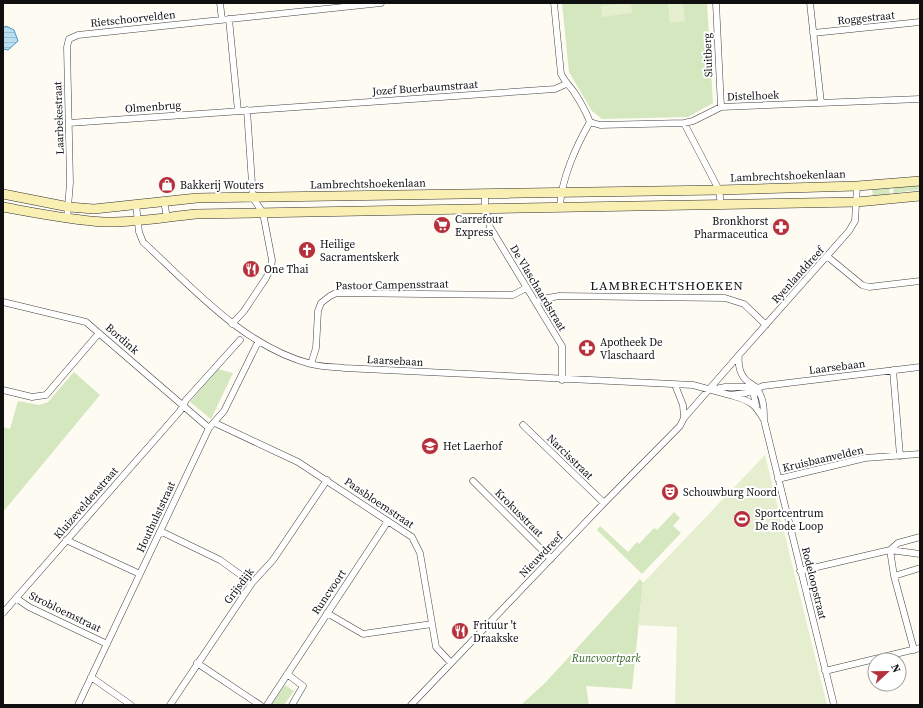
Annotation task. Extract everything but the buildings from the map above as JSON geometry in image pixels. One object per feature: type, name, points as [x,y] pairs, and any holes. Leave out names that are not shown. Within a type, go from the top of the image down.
[{"type":"street","points":[[220,3],[222,20]]},
{"type":"street","name":"Rietschoorvelden","points":[[78,35],[381,3]]},
{"type":"street","points":[[554,3],[561,74],[566,84],[573,91],[590,122],[584,133],[560,193],[560,207]]},
{"type":"street","name":"Sluitberg","points":[[716,3],[721,107]]},
{"type":"street","points":[[810,3],[821,103]]},
{"type":"street","points":[[229,19],[238,111]]},
{"type":"street","name":"Roggestraat","points":[[813,33],[920,22]]},
{"type":"street","name":"Laarbekestraat","points":[[69,207],[70,183],[67,47],[70,39],[78,35]]},
{"type":"street","name":"Jozef Buerbaumstraat","points":[[238,111],[555,89],[566,84]]},
{"type":"street","name":"Distelhoek","points":[[590,122],[600,125],[693,121],[721,107],[920,100]]},
{"type":"street","points":[[232,324],[244,311],[271,268],[272,260],[263,213],[253,198],[247,110]]},
{"type":"street","name":"Olmenbrug","points":[[69,123],[238,111]]},
{"type":"street","points":[[684,122],[720,190]]},
{"type":"street","name":"Lambrechtshoekenlaan","points":[[3,194],[69,207],[94,209],[197,198],[720,190],[857,186],[920,181]]},
{"type":"street","name":"Lambrechtshoekenlaan","points":[[857,186],[857,202]]},
{"type":"street","name":"Lambrechtshoekenlaan","points":[[720,190],[721,205]]},
{"type":"street","points":[[485,193],[485,208]]},
{"type":"street","points":[[3,207],[67,219],[105,222],[139,221],[196,214],[857,202],[920,196]]},
{"type":"street","points":[[164,202],[167,217]]},
{"type":"street","name":"Ryenlanddreef","points":[[710,390],[739,354],[828,257],[849,231],[855,221],[857,202]]},
{"type":"street","points":[[136,204],[139,221]]},
{"type":"street","points":[[67,219],[69,207]]},
{"type":"street","name":"De Vlaschaardstraat","points":[[485,208],[490,227],[562,346],[562,380]]},
{"type":"street","name":"Laarsebaan","points":[[139,221],[139,232],[143,242],[232,324],[258,342],[311,364],[344,368],[562,380],[694,385],[730,395],[746,393],[756,387]]},
{"type":"street","points":[[828,257],[862,285],[869,287],[920,281]]},
{"type":"street","name":"Pastoor Campensstraat","points":[[311,364],[316,348],[318,311],[321,303],[336,293],[513,295],[526,288]]},
{"type":"street","points":[[536,303],[542,299],[559,296],[726,298],[744,304],[766,325]]},
{"type":"street","name":"Bordink","points":[[3,302],[86,322],[209,428]]},
{"type":"street","points":[[3,390],[32,397],[46,396],[99,333]]},
{"type":"street","points":[[183,406],[186,400],[240,340]]},
{"type":"street","name":"Houthulststraat","points":[[78,705],[209,428],[224,411],[258,342]]},
{"type":"street","points":[[739,354],[738,367],[745,379],[756,387]]},
{"type":"street","name":"Laarsebaan","points":[[710,390],[725,387],[756,387],[920,367]]},
{"type":"street","points":[[893,370],[900,456]]},
{"type":"street","points":[[675,385],[683,405],[684,418]]},
{"type":"street","name":"Rodeloopstraat","points":[[756,387],[754,396],[756,405],[764,420]]},
{"type":"street","name":"Rodeloopstraat","points":[[756,387],[762,397],[764,420],[834,705]]},
{"type":"street","name":"Nieuwdreef","points":[[411,705],[604,503],[680,426],[684,418],[710,390]]},
{"type":"street","points":[[730,395],[756,405]]},
{"type":"street","name":"Kluizeveldenstraat","points":[[3,613],[183,406]]},
{"type":"street","name":"Paasbloemstraat","points":[[215,423],[280,453],[327,480],[412,537],[418,545],[436,647],[451,663]]},
{"type":"street","name":"Narcisstraat","points":[[523,425],[604,503]]},
{"type":"street","name":"Kruisbaanvelden","points":[[778,479],[865,458],[920,454]]},
{"type":"street","name":"Grijsdijk","points":[[170,705],[252,583],[273,560],[327,480]]},
{"type":"street","name":"Krokusstraat","points":[[472,481],[551,559]]},
{"type":"street","name":"Runcvoort","points":[[268,705],[388,521]]},
{"type":"street","points":[[160,532],[220,560],[252,583]]},
{"type":"street","points":[[890,550],[898,543],[920,537]]},
{"type":"street","points":[[66,540],[140,574]]},
{"type":"street","points":[[800,571],[890,550],[920,554]]},
{"type":"street","points":[[825,671],[917,649],[894,576],[890,550]]},
{"type":"street","points":[[894,576],[920,568]]},
{"type":"street","name":"Strobloemstraat","points":[[16,598],[29,607],[106,644]]},
{"type":"street","points":[[327,613],[363,634],[432,624]]},
{"type":"street","points":[[197,663],[260,705]]},
{"type":"street","points":[[287,674],[303,686],[292,705]]},
{"type":"street","points":[[91,677],[131,705]]},
{"type":"green space","points":[[562,3],[707,3],[713,103],[688,117],[602,119],[592,111],[569,72]]},
{"type":"green space","points":[[631,3],[632,13],[602,17],[601,6]]},
{"type":"green space","points":[[668,3],[683,3],[685,21],[670,23]]},
{"type":"green space","points":[[920,184],[920,190],[900,192],[898,196],[894,196],[893,187]]},
{"type":"green space","points":[[889,187],[890,196],[873,197],[872,189]]},
{"type":"green space","points":[[218,369],[233,373],[211,419],[190,402]]},
{"type":"green space","points":[[74,372],[100,395],[3,512],[3,427],[10,429],[18,401],[39,405],[48,402]]},
{"type":"green space","name":"Sportcentrum De Rode Loop","points":[[765,455],[827,705],[675,705],[677,627],[638,625],[643,583]]},
{"type":"green space","points":[[674,512],[680,518],[673,526],[681,533],[642,574],[597,530],[600,526],[628,552],[637,542],[639,544],[654,528],[657,530]]},
{"type":"green space","name":"Runcvoortpark","points":[[640,579],[643,583],[632,689],[586,686],[589,705],[521,705],[546,682]]},
{"type":"green space","points":[[285,685],[294,691],[284,705],[271,705]]},
{"type":"water","points":[[6,26],[14,30],[18,41],[8,50],[3,49],[3,28]]},
{"type":"place","name":"Bakkerij Wouters","points":[[167,185]]},
{"type":"place","name":"Carrefour Express","points":[[442,225]]},
{"type":"place","name":"Bronkhorst Pharmaceutica","points":[[781,227]]},
{"type":"place","name":"Heilige Sacramentskerk","points":[[307,250]]},
{"type":"place","name":"One Thai","points":[[251,269]]},
{"type":"place","name":"Apotheek De Vlaschaard","points":[[587,348]]},
{"type":"place","name":"Het Laerhof","points":[[430,446]]},
{"type":"place","name":"Schouwburg Noord","points":[[670,492]]},
{"type":"place","name":"Sportcentrum De Rode Loop","points":[[742,519]]},
{"type":"place","name":"Frituur 't Draakske","points":[[460,631]]},
{"type":"district","name":"LAMBRECHTSHOEKEN","points":[[667,285]]}]
